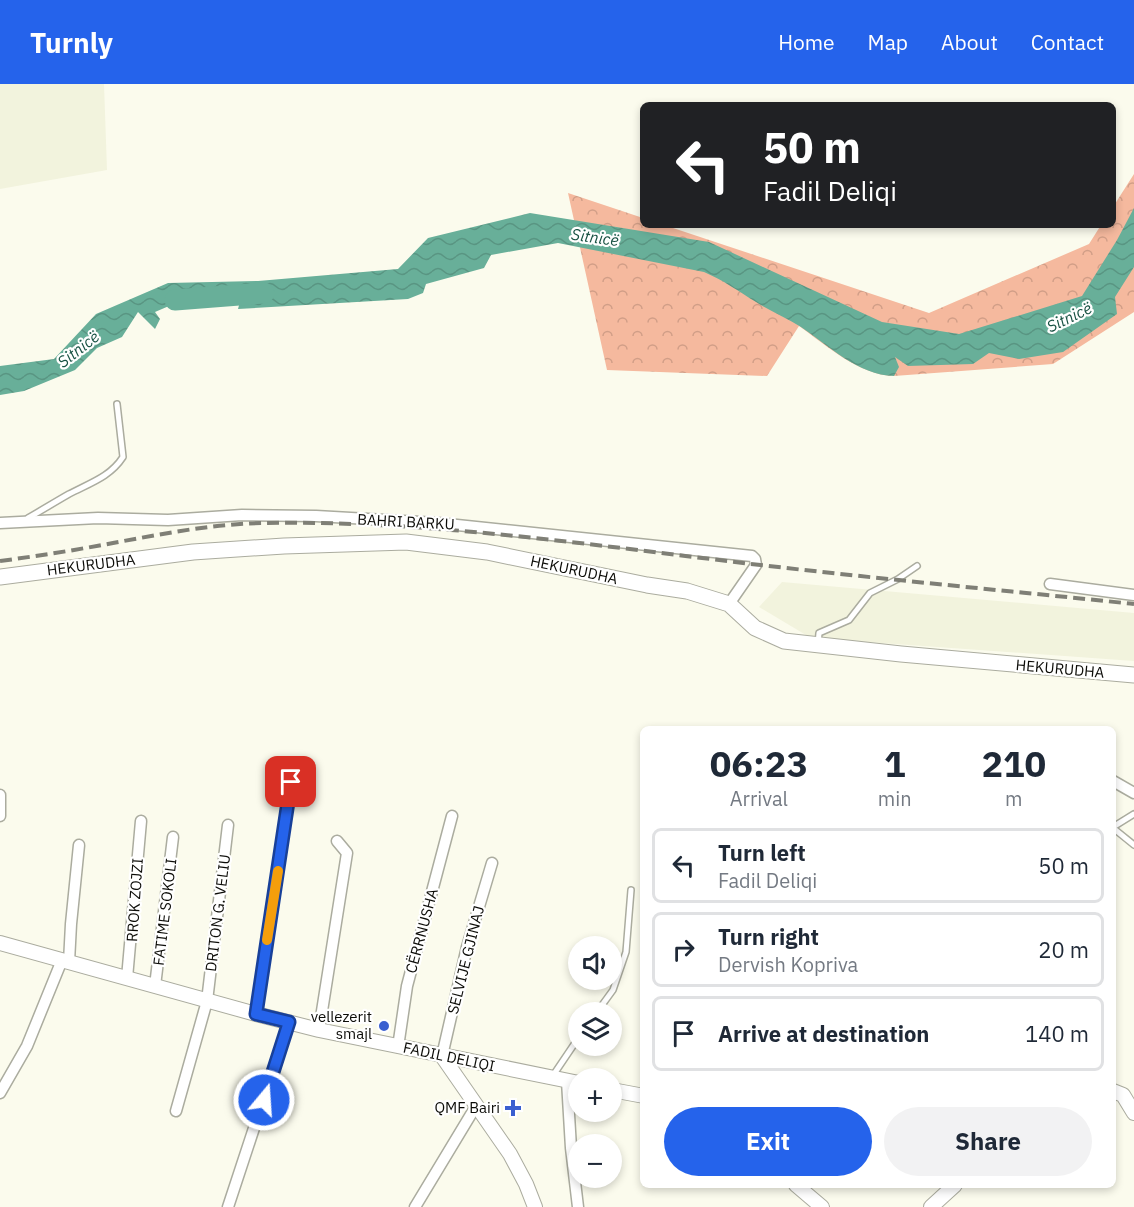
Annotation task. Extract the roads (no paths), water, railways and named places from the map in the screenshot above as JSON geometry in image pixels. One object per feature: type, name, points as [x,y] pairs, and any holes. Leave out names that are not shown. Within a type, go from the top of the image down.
[{"type":"main road","name":"HEKURUDHA","points":[[0,577],[193,552],[406,542],[487,552],[687,591],[729,604],[755,628],[784,641],[1134,675]]},
{"type":"street","name":"BAHRI BARKU","points":[[0,522],[98,518],[168,520],[242,515],[316,516],[448,524],[752,556],[756,565],[729,604]]},
{"type":"street","points":[[1050,584],[1134,595]]},
{"type":"street","points":[[256,1014],[291,782]]},
{"type":"street","points":[[1116,784],[1134,793]]},
{"type":"street","points":[[0,795],[0,816]]},
{"type":"street","name":"CËRRNUSHA","points":[[398,1047],[407,986],[452,816]]},
{"type":"street","name":"RROK ZOJZI","points":[[127,978],[141,821]]},
{"type":"street","name":"DRITON G. VELIU","points":[[207,1001],[228,825]]},
{"type":"street","name":"FATIME SOKOLI","points":[[155,986],[161,953],[173,837]]},
{"type":"street","points":[[319,1030],[347,854],[337,841]]},
{"type":"street","points":[[0,1093],[27,1046],[66,961],[79,845]]},
{"type":"street","name":"SELVIJE GJINAJ","points":[[442,1056],[467,947],[492,863]]},
{"type":"street","name":"FADIL DELIQI","points":[[0,943],[319,1030],[568,1081]]},
{"type":"street","points":[[176,1111],[207,1001]]},
{"type":"street","points":[[228,1207],[289,1022]]},
{"type":"street","points":[[442,1056],[510,1154],[535,1207]]},
{"type":"street","points":[[622,1091],[640,1094]]},
{"type":"street","points":[[1116,1092],[1123,1095],[1134,1113]]},
{"type":"street","points":[[415,1207],[476,1106]]},
{"type":"street","points":[[572,1122],[571,1148],[578,1207]]},
{"type":"street","points":[[931,1207],[952,1188]]},
{"type":"street","points":[[808,1190],[822,1207]]},
{"type":"lane","points":[[24,521],[69,494],[106,476],[118,466],[123,458],[117,404]]},
{"type":"lane","points":[[818,645],[819,633],[849,620],[870,593],[898,579],[917,566]]},
{"type":"lane","points":[[1116,826],[1134,814]]},
{"type":"lane","points":[[1116,830],[1134,845]]},
{"type":"lane","points":[[605,1002],[614,990],[626,952],[631,890]]},
{"type":"lane","points":[[551,1078],[568,1053]]},
{"type":"water","points":[[1134,208],[1134,267],[1115,297],[1117,314],[1063,352],[1019,359],[989,353],[973,364],[908,366],[895,357],[899,367],[894,376],[881,374],[856,365],[801,327],[704,272],[558,243],[491,255],[484,268],[426,284],[423,293],[408,299],[238,309],[241,298],[228,289],[203,294],[201,308],[176,303],[155,312],[160,319],[155,329],[138,312],[122,337],[97,348],[75,370],[24,391],[0,395],[0,366],[54,359],[96,314],[168,283],[258,281],[398,269],[428,238],[530,213],[709,242],[882,322],[959,334],[1082,296]]},
{"type":"waterway","name":"Sitnicë","points":[[175,300],[264,293]]},
{"type":"railway","points":[[0,561],[224,525],[261,523],[380,525],[498,534],[735,562],[1134,604]]},
{"type":"place","name":"vellezerit smajl","points":[[384,1026]]},
{"type":"place","name":"QMF Bairi","points":[[513,1108]]}]
